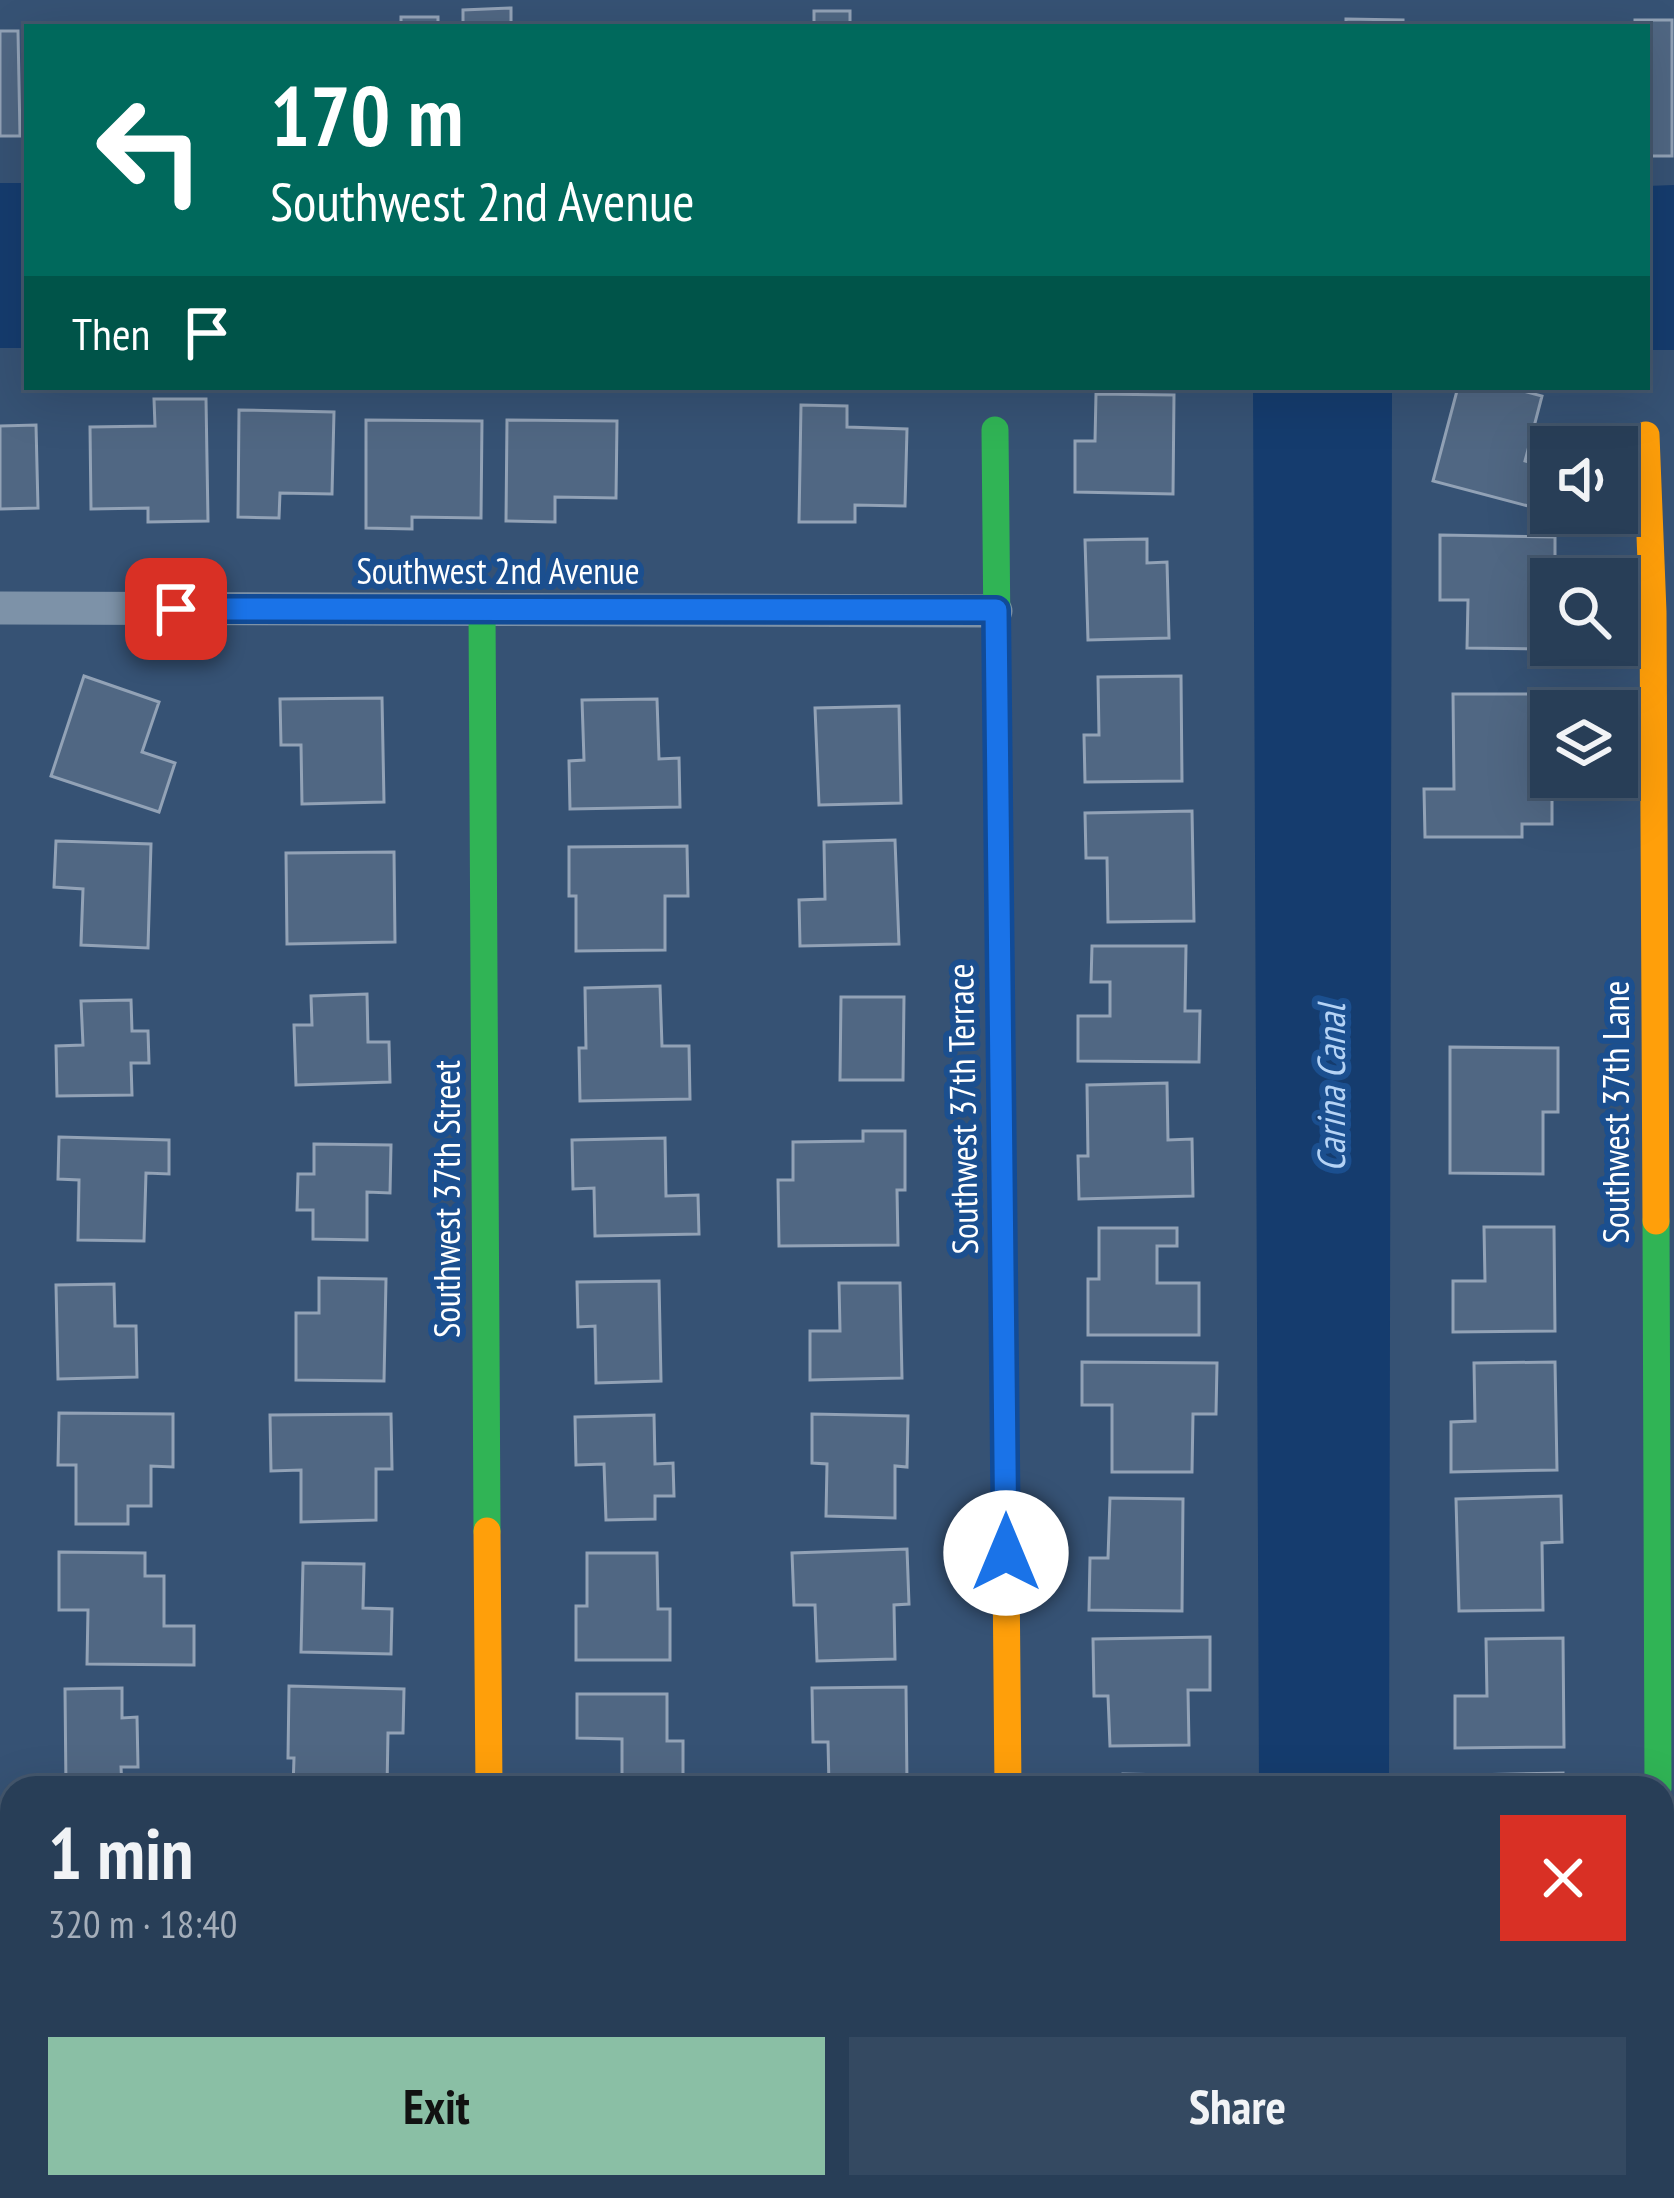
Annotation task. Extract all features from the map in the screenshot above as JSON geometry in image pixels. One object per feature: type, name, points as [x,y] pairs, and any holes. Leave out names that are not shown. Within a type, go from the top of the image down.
[{"type":"street","name":"Southwest 37th Terrace","points":[[995,430],[1008,1776]]},
{"type":"street","name":"Southwest 37th Lane","points":[[1646,435],[1663,612],[1658,1776]]},
{"type":"street","name":"Southwest 2nd Avenue","points":[[0,608],[996,610]]},
{"type":"street","name":"Southwest 37th Street","points":[[482,609],[489,1776]]},
{"type":"water","points":[[0,183],[24,183],[24,348],[0,348]]},
{"type":"water","points":[[1674,185],[1674,350],[1650,350],[1650,186]]},
{"type":"water","name":"Carina Canal","points":[[1253,390],[1392,390],[1389,1776],[1259,1776]]},
{"type":"building","points":[[511,8],[511,24],[463,24],[463,10]]},
{"type":"building","points":[[814,11],[850,11],[850,24],[814,24]]},
{"type":"building","points":[[401,17],[438,17],[438,24],[401,24]]},
{"type":"building","points":[[1346,19],[1403,20],[1403,24],[1346,24]]},
{"type":"building","points":[[1635,20],[1672,20],[1672,156],[1650,156],[1650,24],[1635,24]]},
{"type":"building","points":[[0,31],[18,31],[20,136],[0,136]]},
{"type":"building","points":[[1457,390],[1519,390],[1542,396],[1534,426],[1530,426],[1525,461],[1530,462],[1530,506],[1433,481]]},
{"type":"building","points":[[1096,394],[1174,395],[1173,494],[1075,492],[1075,441],[1095,441]]},
{"type":"building","points":[[154,399],[206,399],[208,521],[148,522],[148,508],[91,509],[90,427],[155,426]]},
{"type":"building","points":[[801,405],[847,406],[847,427],[907,429],[905,506],[855,505],[855,522],[799,522]]},
{"type":"building","points":[[239,410],[334,412],[332,494],[280,493],[279,518],[238,517]]},
{"type":"building","points":[[366,420],[482,421],[481,518],[412,517],[412,529],[366,528]]},
{"type":"building","points":[[507,420],[617,421],[616,498],[555,497],[555,522],[506,521]]},
{"type":"building","points":[[36,425],[38,508],[0,509],[0,426]]},
{"type":"building","points":[[1440,535],[1555,537],[1555,558],[1530,558],[1530,649],[1467,648],[1468,600],[1440,600]]},
{"type":"building","points":[[1147,539],[1147,563],[1167,562],[1169,638],[1088,640],[1085,540]]},
{"type":"building","points":[[84,676],[159,702],[142,752],[175,763],[159,812],[51,776]]},
{"type":"building","points":[[1181,676],[1182,781],[1085,782],[1084,735],[1099,735],[1098,677]]},
{"type":"building","points":[[1453,694],[1530,694],[1530,798],[1552,798],[1552,824],[1522,824],[1522,837],[1425,837],[1424,789],[1454,789]]},
{"type":"building","points":[[382,698],[384,802],[302,804],[301,745],[281,745],[280,699]]},
{"type":"building","points":[[657,699],[659,759],[679,758],[680,807],[570,809],[569,761],[584,760],[582,700]]},
{"type":"building","points":[[899,706],[901,803],[819,805],[815,708]]},
{"type":"building","points":[[1192,811],[1194,921],[1108,922],[1107,858],[1086,858],[1085,813]]},
{"type":"building","points":[[895,840],[899,944],[800,946],[799,900],[825,899],[824,842]]},
{"type":"building","points":[[56,841],[151,844],[148,948],[81,945],[83,889],[54,887]]},
{"type":"building","points":[[687,846],[688,896],[665,896],[665,950],[576,951],[576,896],[569,896],[569,847]]},
{"type":"building","points":[[394,852],[395,942],[287,944],[286,853]]},
{"type":"building","points":[[1092,946],[1186,946],[1185,1011],[1200,1011],[1199,1062],[1078,1061],[1078,1016],[1110,1016],[1110,982],[1091,982]]},
{"type":"building","points":[[660,986],[662,1046],[689,1046],[690,1099],[580,1101],[579,1048],[586,1048],[585,988]]},
{"type":"building","points":[[367,994],[368,1042],[389,1042],[390,1082],[296,1085],[294,1025],[312,1025],[311,996]]},
{"type":"building","points":[[841,997],[904,997],[903,1080],[840,1080]]},
{"type":"building","points":[[131,1000],[132,1031],[148,1031],[149,1063],[131,1063],[132,1095],[57,1096],[56,1046],[83,1045],[81,1001]]},
{"type":"building","points":[[1450,1047],[1558,1048],[1558,1112],[1543,1112],[1543,1174],[1450,1173]]},
{"type":"building","points":[[1167,1083],[1168,1140],[1192,1139],[1193,1196],[1079,1199],[1078,1156],[1088,1156],[1087,1085]]},
{"type":"building","points":[[863,1131],[905,1131],[905,1190],[897,1190],[898,1245],[779,1246],[778,1180],[793,1180],[793,1142],[863,1141]]},
{"type":"building","points":[[59,1137],[169,1140],[169,1174],[146,1173],[144,1241],[78,1240],[79,1180],[58,1179]]},
{"type":"building","points":[[665,1138],[666,1196],[698,1195],[699,1234],[595,1236],[594,1188],[573,1189],[572,1140]]},
{"type":"building","points":[[314,1144],[391,1145],[390,1193],[367,1192],[367,1240],[313,1239],[313,1210],[297,1210],[298,1174],[314,1174]]},
{"type":"building","points":[[1484,1227],[1554,1227],[1555,1331],[1453,1332],[1453,1281],[1485,1281]]},
{"type":"building","points":[[1099,1228],[1177,1228],[1177,1246],[1157,1246],[1157,1283],[1199,1283],[1199,1335],[1088,1335],[1088,1279],[1099,1279]]},
{"type":"building","points":[[319,1278],[386,1279],[384,1381],[296,1380],[296,1313],[319,1313]]},
{"type":"building","points":[[659,1281],[661,1381],[596,1383],[595,1326],[578,1327],[577,1282]]},
{"type":"building","points":[[839,1283],[900,1283],[902,1378],[810,1380],[810,1331],[840,1331]]},
{"type":"building","points":[[114,1284],[115,1326],[136,1326],[137,1377],[58,1379],[56,1285]]},
{"type":"building","points":[[1082,1362],[1217,1363],[1216,1414],[1193,1414],[1192,1472],[1112,1472],[1112,1405],[1082,1405]]},
{"type":"building","points":[[1555,1362],[1557,1470],[1451,1472],[1451,1422],[1475,1421],[1474,1363]]},
{"type":"building","points":[[59,1413],[173,1414],[173,1467],[151,1466],[151,1506],[128,1506],[128,1524],[76,1524],[76,1465],[58,1465]]},
{"type":"building","points":[[391,1414],[392,1469],[376,1469],[376,1520],[301,1522],[301,1470],[271,1471],[270,1415]]},
{"type":"building","points":[[812,1414],[908,1416],[907,1467],[895,1466],[895,1518],[826,1516],[827,1464],[812,1463]]},
{"type":"building","points":[[654,1415],[655,1464],[673,1463],[674,1496],[655,1496],[655,1519],[606,1520],[604,1464],[576,1465],[575,1417]]},
{"type":"building","points":[[1561,1496],[1562,1542],[1542,1543],[1543,1610],[1459,1611],[1456,1499]]},
{"type":"building","points":[[1110,1498],[1183,1499],[1182,1611],[1089,1610],[1090,1558],[1108,1558]]},
{"type":"building","points":[[907,1549],[909,1604],[894,1605],[895,1659],[817,1661],[815,1605],[794,1605],[792,1553]]},
{"type":"building","points":[[59,1552],[145,1553],[145,1576],[164,1576],[164,1626],[194,1626],[194,1665],[87,1664],[88,1610],[59,1610]]},
{"type":"building","points":[[587,1553],[657,1553],[658,1609],[670,1609],[670,1660],[576,1660],[576,1606],[587,1606]]},
{"type":"building","points":[[303,1563],[364,1564],[363,1608],[392,1609],[391,1654],[301,1652]]},
{"type":"building","points":[[1210,1637],[1210,1690],[1188,1690],[1189,1745],[1110,1746],[1108,1696],[1094,1696],[1093,1639]]},
{"type":"building","points":[[1563,1638],[1564,1747],[1455,1748],[1455,1696],[1487,1696],[1486,1639]]},
{"type":"building","points":[[289,1686],[404,1689],[403,1733],[388,1733],[387,1776],[293,1776],[294,1758],[288,1758]]},
{"type":"building","points":[[906,1687],[907,1776],[829,1776],[828,1742],[813,1742],[812,1688]]},
{"type":"building","points":[[122,1688],[122,1718],[137,1717],[138,1767],[121,1767],[121,1776],[66,1776],[65,1689]]},
{"type":"building","points":[[577,1694],[667,1694],[667,1741],[683,1741],[683,1776],[622,1776],[622,1739],[577,1738]]},
{"type":"building","points":[[1563,1773],[1563,1776],[1426,1776]]},
{"type":"building","points":[[1123,1774],[1214,1776],[1123,1776]]},
{"type":"traffic: fast","points":[[995,430],[1005,1459]]},
{"type":"traffic: fast","points":[[482,609],[487,1531]]},
{"type":"traffic: fast","points":[[1656,1221],[1658,1776]]},
{"type":"traffic: slow","points":[[1646,435],[1653,612],[1656,1221]]},
{"type":"traffic: slow","points":[[1005,1459],[1008,1776]]},
{"type":"traffic: slow","points":[[487,1531],[489,1776]]},
{"type":"route","points":[[176,609],[996,610],[1006,1553]]}]
